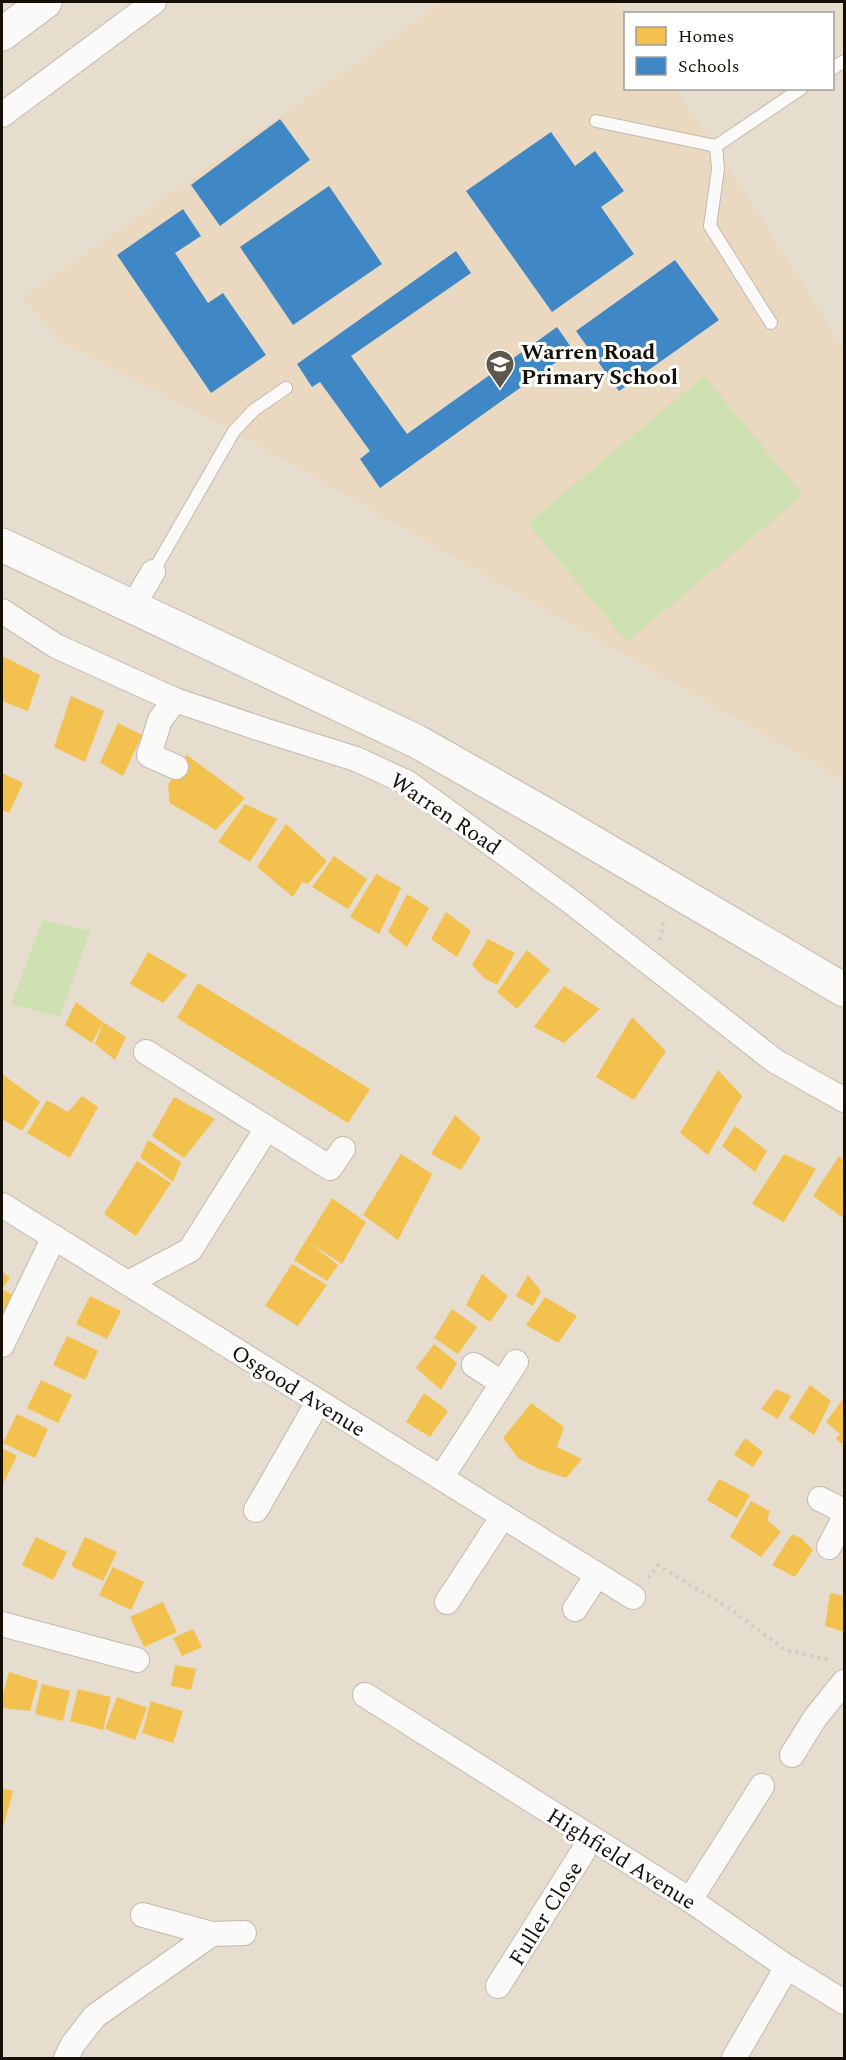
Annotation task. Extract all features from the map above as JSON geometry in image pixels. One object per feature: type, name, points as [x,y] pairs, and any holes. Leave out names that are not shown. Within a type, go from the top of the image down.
[{"type":"street","points":[[2,33],[45,2]]},
{"type":"street","points":[[2,115],[154,2]]},
{"type":"street","name":"Warren Road","points":[[2,545],[417,741],[670,886],[844,990]]},
{"type":"street","points":[[133,606],[153,572]]},
{"type":"street","name":"Warren Road","points":[[2,610],[56,646],[176,700],[356,759],[408,783],[570,901],[775,1061],[844,1100]]},
{"type":"street","points":[[176,700],[160,720],[149,755],[176,767]]},
{"type":"street","points":[[146,1052],[330,1168],[343,1149]]},
{"type":"street","points":[[128,1283],[190,1250],[267,1128]]},
{"type":"street","name":"Osgood Avenue","points":[[2,1205],[633,1597]]},
{"type":"street","points":[[2,1345],[54,1237]]},
{"type":"street","points":[[441,1478],[516,1362]]},
{"type":"street","points":[[474,1365],[502,1383]]},
{"type":"street","points":[[256,1510],[318,1402]]},
{"type":"street","points":[[820,1499],[844,1511]]},
{"type":"street","points":[[447,1602],[503,1516]]},
{"type":"street","points":[[829,1547],[844,1518]]},
{"type":"street","points":[[575,1609],[597,1575]]},
{"type":"street","points":[[2,1624],[137,1660]]},
{"type":"street","points":[[792,1755],[840,1671]]},
{"type":"street","name":"Highfield Avenue","points":[[365,1695],[690,1900],[787,1967],[844,2002]]},
{"type":"street","points":[[690,1900],[762,1786]]},
{"type":"street","name":"Fuller Close","points":[[498,1986],[591,1839]]},
{"type":"street","points":[[143,1915],[212,1934],[244,1934]]},
{"type":"street","points":[[66,2058],[73,2044],[95,2016],[212,1934]]},
{"type":"street","points":[[734,2058],[787,1967]]},
{"type":"lane","points":[[596,121],[716,146],[799,90]]},
{"type":"lane","points":[[716,146],[718,169],[710,226],[771,323]]},
{"type":"lane","points":[[153,572],[234,431],[254,410],[286,388]]},
{"type":"path","points":[[654,967],[670,886]]},
{"type":"path","points":[[633,1597],[658,1565],[733,1611],[785,1650],[827,1660],[840,1671]]},
{"type":"shaded area","name":"Warren Road Primary School","points":[[442,2],[616,2],[624,14],[624,90],[677,90],[716,146],[844,349],[844,780],[234,431],[63,343],[22,298]]},
{"type":"green space","points":[[704,376],[803,495],[627,642],[528,523]]},
{"type":"green space","points":[[43,920],[90,931],[60,1017],[11,1004]]},
{"type":"building: Homes","points":[[2,656],[40,675],[28,711],[2,701]]},
{"type":"building: Homes","points":[[71,696],[104,711],[85,762],[54,747]]},
{"type":"building: Homes","points":[[118,723],[142,735],[123,776],[100,763]]},
{"type":"building: Homes","points":[[187,755],[245,798],[216,830],[170,803],[168,785]]},
{"type":"building: Homes","points":[[2,773],[23,783],[9,813],[2,810]]},
{"type":"building: Homes","points":[[245,804],[277,819],[250,862],[218,842]]},
{"type":"building: Homes","points":[[286,824],[327,861],[308,884],[302,882],[293,897],[257,867]]},
{"type":"building: Homes","points":[[334,856],[367,879],[348,909],[312,887]]},
{"type":"building: Homes","points":[[376,874],[401,888],[379,934],[350,917]]},
{"type":"building: Homes","points":[[407,894],[429,908],[407,947],[388,932]]},
{"type":"building: Homes","points":[[446,912],[471,931],[457,957],[431,939]]},
{"type":"building: Homes","points":[[488,939],[515,953],[497,985],[484,978],[472,965]]},
{"type":"building: Homes","points":[[527,950],[550,970],[517,1009],[497,992]]},
{"type":"building: Homes","points":[[148,952],[187,975],[163,1003],[130,984]]},
{"type":"building: Homes","points":[[198,983],[370,1089],[348,1123],[177,1018]]},
{"type":"building: Homes","points":[[564,986],[600,1009],[564,1043],[534,1027]]},
{"type":"building: Homes","points":[[76,1002],[103,1022],[92,1043],[65,1025]]},
{"type":"building: Homes","points":[[632,1017],[666,1051],[634,1100],[596,1077]]},
{"type":"building: Homes","points":[[103,1022],[126,1037],[115,1060],[95,1044]]},
{"type":"building: Homes","points":[[718,1070],[742,1096],[708,1155],[680,1133]]},
{"type":"building: Homes","points":[[2,1074],[40,1102],[22,1131],[2,1119]]},
{"type":"building: Homes","points":[[82,1096],[98,1107],[70,1158],[27,1133],[47,1100],[68,1112]]},
{"type":"building: Homes","points":[[174,1097],[215,1119],[184,1158],[152,1136]]},
{"type":"building: Homes","points":[[455,1115],[481,1138],[461,1170],[431,1154]]},
{"type":"building: Homes","points":[[735,1126],[767,1151],[755,1172],[722,1146]]},
{"type":"building: Homes","points":[[148,1140],[181,1162],[173,1182],[140,1157]]},
{"type":"building: Homes","points":[[401,1154],[432,1174],[398,1240],[363,1215]]},
{"type":"building: Homes","points":[[784,1154],[816,1169],[784,1222],[752,1204]]},
{"type":"building: Homes","points":[[839,1156],[844,1161],[844,1212],[842,1217],[813,1196]]},
{"type":"building: Homes","points":[[137,1161],[171,1183],[136,1236],[104,1214]]},
{"type":"building: Homes","points":[[332,1198],[366,1222],[342,1264],[310,1243],[338,1265],[327,1281],[294,1260]]},
{"type":"building: Homes","points":[[292,1264],[327,1285],[298,1326],[265,1306]]},
{"type":"building: Homes","points":[[2,1271],[10,1278],[2,1289]]},
{"type":"building: Homes","points":[[482,1274],[508,1296],[490,1322],[466,1305]]},
{"type":"building: Homes","points":[[528,1275],[541,1291],[533,1306],[516,1296]]},
{"type":"building: Homes","points":[[2,1289],[13,1295],[5,1312],[2,1310]]},
{"type":"building: Homes","points":[[90,1296],[121,1311],[107,1339],[76,1324]]},
{"type":"building: Homes","points":[[545,1297],[577,1316],[558,1343],[526,1325]]},
{"type":"building: Homes","points":[[452,1309],[477,1327],[458,1354],[434,1338]]},
{"type":"building: Homes","points":[[67,1336],[98,1351],[85,1380],[53,1365]]},
{"type":"building: Homes","points":[[434,1344],[457,1363],[441,1390],[416,1368]]},
{"type":"building: Homes","points":[[41,1380],[72,1395],[58,1423],[27,1408]]},
{"type":"building: Homes","points":[[810,1385],[831,1401],[814,1435],[789,1418]]},
{"type":"building: Homes","points":[[776,1389],[791,1396],[778,1419],[761,1409]]},
{"type":"building: Homes","points":[[424,1393],[448,1411],[430,1437],[406,1422]]},
{"type":"building: Homes","points":[[843,1399],[844,1445],[836,1439],[840,1434],[826,1422]]},
{"type":"building: Homes","points":[[531,1403],[564,1427],[557,1447],[582,1459],[566,1478],[537,1468],[518,1458],[503,1438]]},
{"type":"building: Homes","points":[[17,1414],[48,1429],[35,1458],[3,1443]]},
{"type":"building: Homes","points":[[745,1438],[763,1452],[753,1467],[734,1455]]},
{"type":"building: Homes","points":[[2,1448],[17,1456],[3,1484],[2,1483]]},
{"type":"building: Homes","points":[[719,1479],[750,1495],[737,1518],[707,1500]]},
{"type":"building: Homes","points":[[751,1501],[770,1511],[767,1520],[781,1532],[761,1557],[730,1537]]},
{"type":"building: Homes","points":[[792,1534],[801,1538],[813,1550],[795,1577],[772,1565]]},
{"type":"building: Homes","points":[[36,1537],[67,1552],[53,1580],[22,1565]]},
{"type":"building: Homes","points":[[85,1537],[117,1552],[103,1581],[71,1566]]},
{"type":"building: Homes","points":[[113,1567],[144,1582],[131,1610],[99,1595]]},
{"type":"building: Homes","points":[[830,1593],[844,1596],[844,1632],[825,1626]]},
{"type":"building: Homes","points":[[163,1602],[177,1632],[144,1647],[130,1617]]},
{"type":"building: Homes","points":[[193,1629],[202,1647],[182,1656],[173,1638]]},
{"type":"building: Homes","points":[[175,1665],[196,1669],[191,1690],[171,1686]]},
{"type":"building: Homes","points":[[9,1672],[38,1681],[30,1711],[2,1708],[2,1698]]},
{"type":"building: Homes","points":[[42,1684],[70,1691],[63,1721],[35,1714]]},
{"type":"building: Homes","points":[[78,1689],[111,1697],[103,1730],[70,1721]]},
{"type":"building: Homes","points":[[117,1697],[147,1708],[135,1740],[105,1729]]},
{"type":"building: Homes","points":[[151,1701],[183,1711],[173,1743],[142,1733]]},
{"type":"building: Homes","points":[[2,1788],[13,1791],[3,1828],[2,1828]]},
{"type":"building: Schools","points":[[280,119],[310,160],[220,226],[191,185]]},
{"type":"building: Schools","points":[[551,132],[575,166],[595,151],[624,191],[601,207],[634,254],[552,312],[466,191]]},
{"type":"building: Schools","points":[[329,186],[382,264],[293,325],[240,247]]},
{"type":"building: Schools","points":[[183,209],[201,236],[175,253],[208,303],[223,293],[266,355],[211,393],[117,255]]},
{"type":"building: Schools","points":[[456,251],[471,273],[351,356],[407,434],[557,327],[573,350],[380,488],[360,459],[370,451],[320,382],[312,387],[297,364]]},
{"type":"building: Schools","points":[[675,260],[719,320],[619,391],[576,331]]},
{"type":"place","name":"Warren Road Primary School","points":[[500,390]]}]
